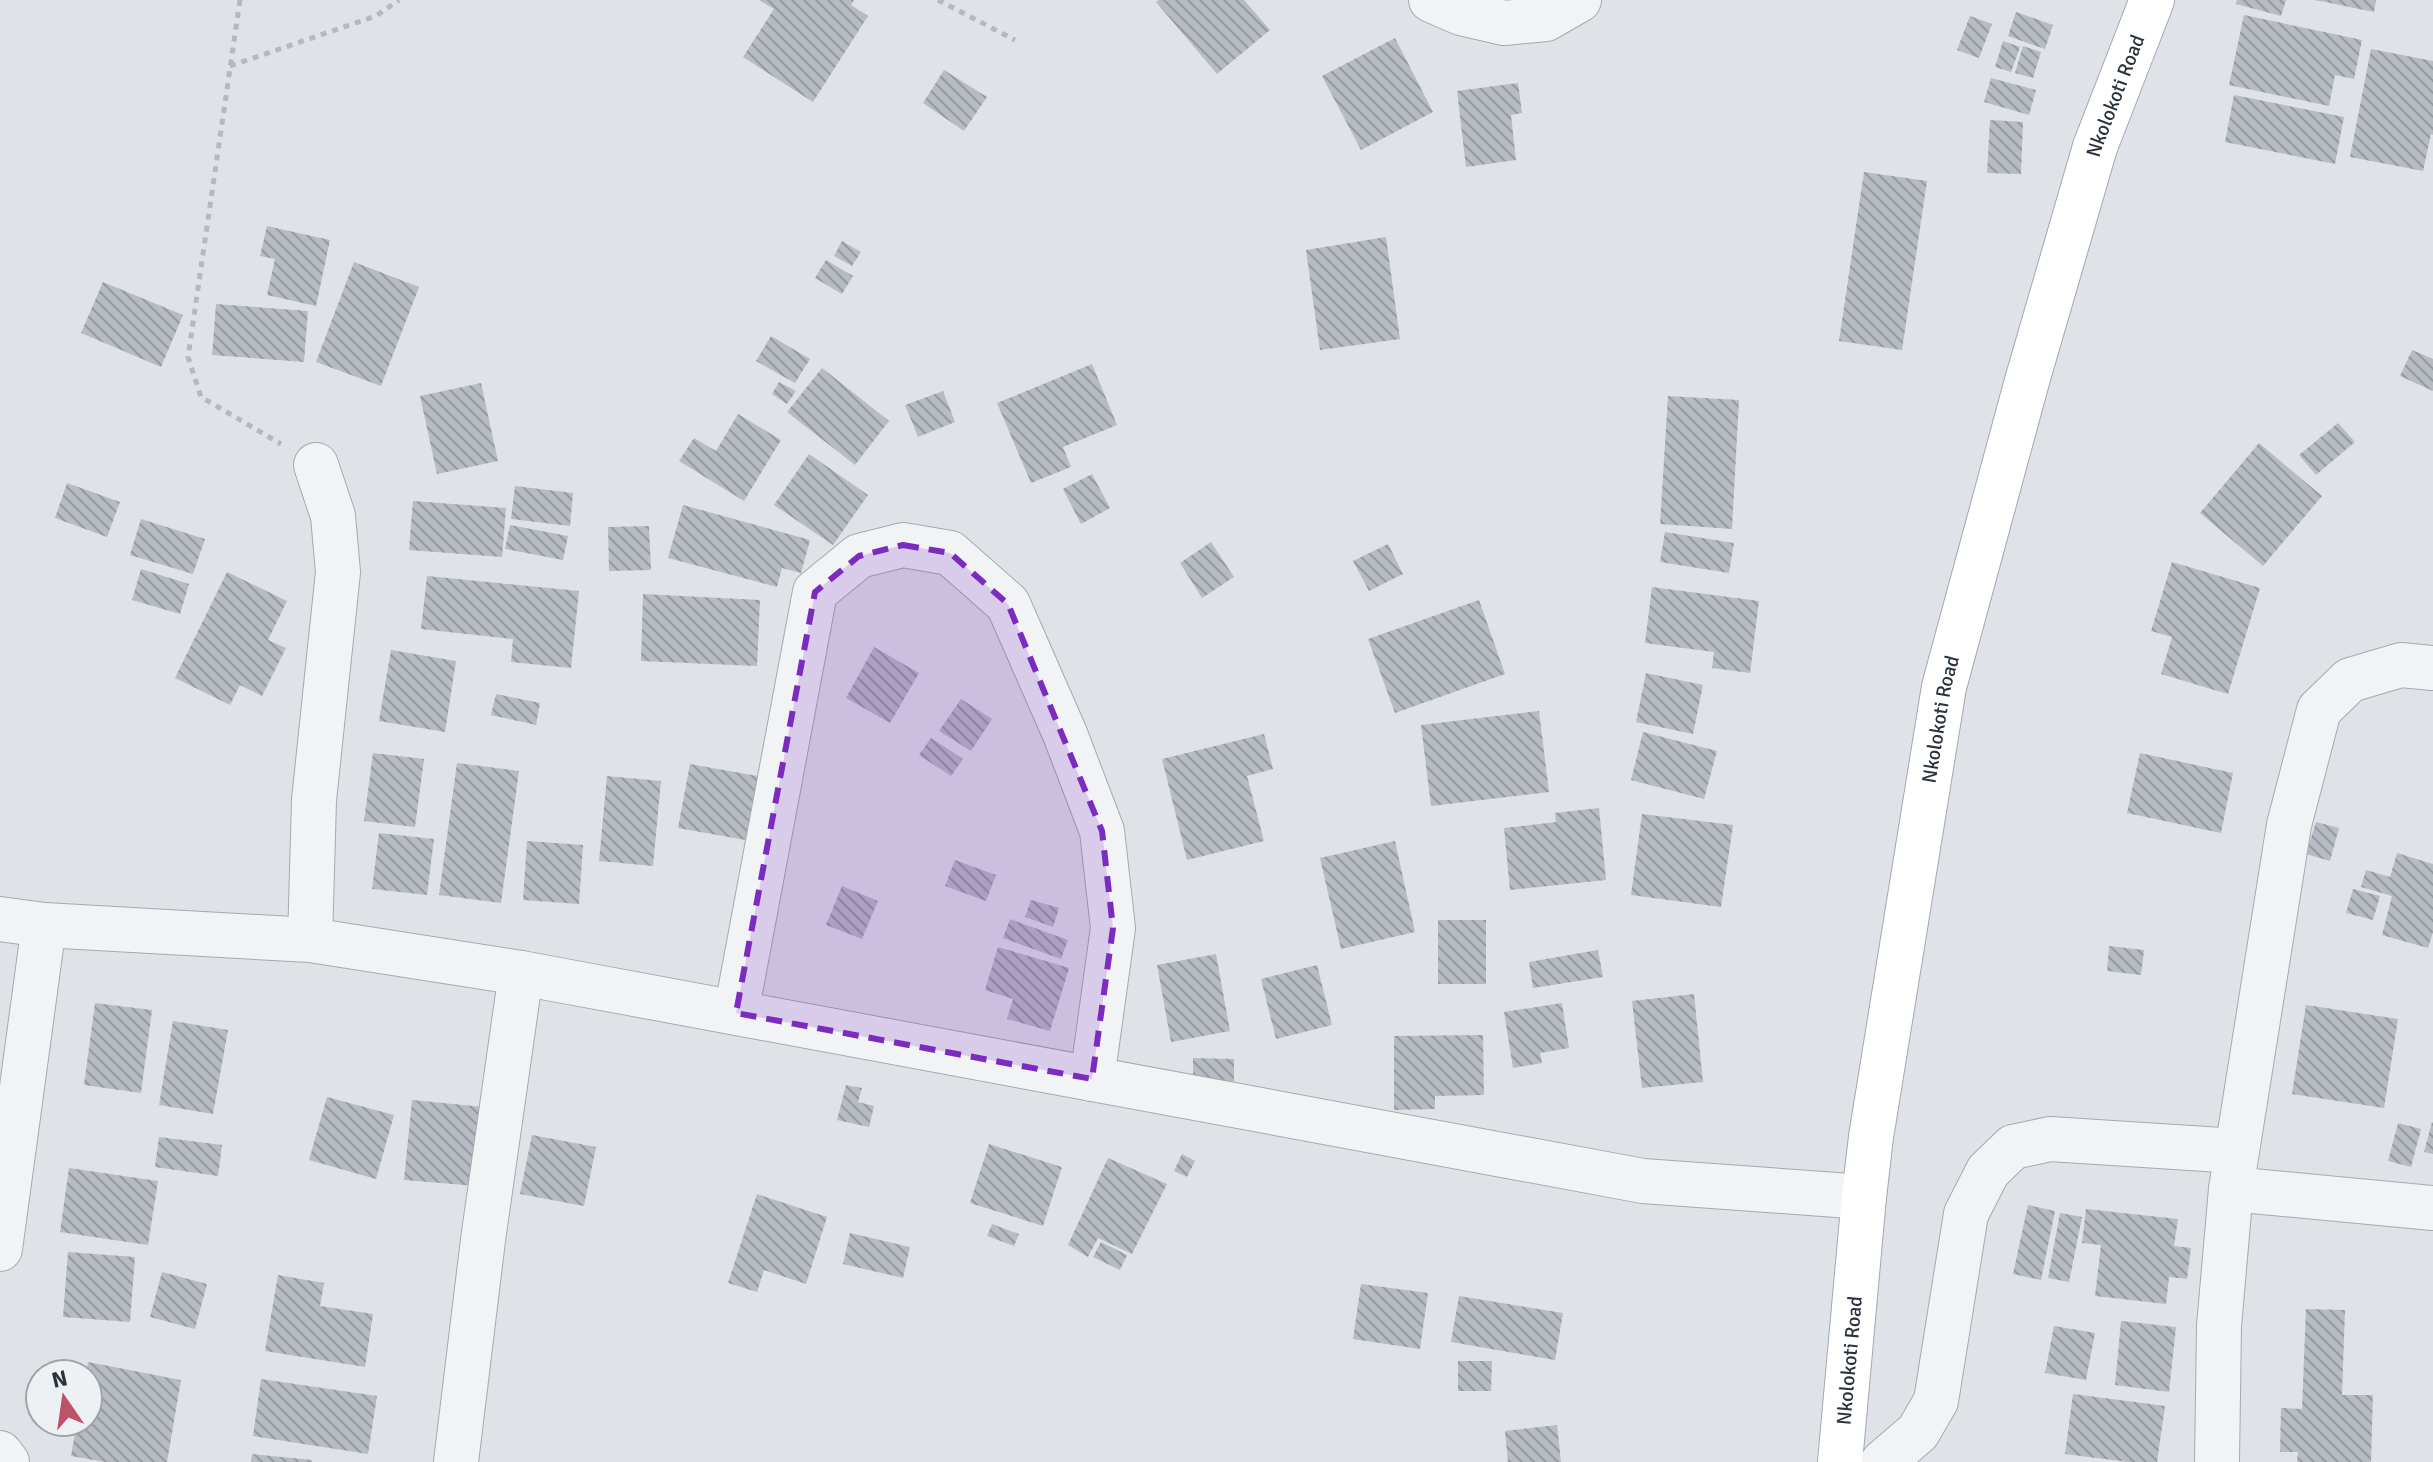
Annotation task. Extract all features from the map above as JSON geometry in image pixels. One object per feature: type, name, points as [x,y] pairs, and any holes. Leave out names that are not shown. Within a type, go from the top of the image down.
[{"type":"main road","name":"Nkolokoti Road","points":[[1840,1462],[1864,1197],[1944,687],[2027,381],[2095,147],[2152,0]]},
{"type":"street","points":[[1431,0],[1461,13],[1504,23],[1546,19],[1579,0]]},
{"type":"street","points":[[310,940],[314,800],[338,572],[333,516],[316,465]]},
{"type":"street","points":[[736,1013],[815,592],[859,556],[903,545],[950,553],[1008,604],[1065,734],[1102,831],[1113,928],[1092,1079]]},
{"type":"street","points":[[2217,1462],[2219,1326],[2234,1170],[2289,825],[2319,710],[2350,680],[2401,665],[2433,668]]},
{"type":"street","points":[[0,919],[44,925],[310,940],[521,973],[1643,1181],[1864,1197]]},
{"type":"street","points":[[0,1249],[44,925]]},
{"type":"street","points":[[456,1462],[483,1240],[521,973]]},
{"type":"street","points":[[1883,1462],[1918,1432],[1936,1401],[1966,1214],[1988,1171],[2013,1147],[2050,1139],[2433,1208]]},
{"type":"street","points":[[0,1453],[7,1462]]},
{"type":"path","points":[[240,0],[188,357],[201,397],[316,465]]},
{"type":"path","points":[[230,66],[376,16],[399,0]]},
{"type":"path","points":[[938,0],[1015,40]]},
{"type":"highlighted area","points":[[903,545],[950,553],[1008,604],[1102,831],[1113,928],[1092,1079],[736,1013],[815,592],[859,556]]},
{"type":"building","points":[[759,0],[854,0],[851,5],[868,16],[813,102],[743,57],[774,9]]},
{"type":"building","points":[[1244,0],[1270,30],[1217,74],[1156,2]]},
{"type":"building","points":[[2237,0],[2286,0],[2281,16],[2236,4]]},
{"type":"building","points":[[2315,0],[2376,0],[2374,12]]},
{"type":"building","points":[[2016,12],[2053,25],[2045,49],[2008,36]]},
{"type":"building","points":[[2244,15],[2362,40],[2354,79],[2335,75],[2329,106],[2229,85]]},
{"type":"building","points":[[1970,16],[1992,24],[1979,58],[1957,50]]},
{"type":"building","points":[[1395,38],[1433,112],[1361,150],[1322,76]]},
{"type":"building","points":[[2003,41],[2020,47],[2011,72],[1995,67]]},
{"type":"building","points":[[2023,46],[2041,52],[2033,78],[2015,73]]},
{"type":"building","points":[[2371,49],[2433,61],[2433,135],[2423,171],[2350,157]]},
{"type":"building","points":[[944,70],[987,97],[964,131],[923,103]]},
{"type":"building","points":[[1991,78],[2036,90],[2029,115],[1984,102]]},
{"type":"building","points":[[1518,83],[1522,113],[1511,115],[1516,160],[1466,167],[1457,91]]},
{"type":"building","points":[[2234,95],[2344,117],[2335,164],[2225,142]]},
{"type":"building","points":[[1990,120],[2023,122],[2021,174],[1987,173]]},
{"type":"building","points":[[1864,172],[1927,181],[1902,350],[1839,341]]},
{"type":"building","points":[[267,226],[330,240],[316,306],[267,295],[275,259],[260,256]]},
{"type":"building","points":[[1386,237],[1400,339],[1320,350],[1306,250]]},
{"type":"building","points":[[842,241],[861,252],[852,266],[834,256]]},
{"type":"building","points":[[826,260],[853,276],[842,294],[815,278]]},
{"type":"building","points":[[354,262],[419,287],[381,386],[316,362]]},
{"type":"building","points":[[103,282],[183,315],[161,367],[81,333]]},
{"type":"building","points":[[216,304],[308,311],[304,362],[212,355]]},
{"type":"building","points":[[771,336],[810,359],[795,383],[756,361]]},
{"type":"building","points":[[2412,350],[2433,359],[2433,391],[2400,376]]},
{"type":"building","points":[[1092,364],[1117,425],[1063,447],[1071,467],[1031,483],[997,403]]},
{"type":"building","points":[[822,368],[889,421],[855,465],[787,412]]},
{"type":"building","points":[[779,382],[796,391],[787,404],[772,394]]},
{"type":"building","points":[[481,383],[498,461],[437,474],[420,396]]},
{"type":"building","points":[[943,391],[955,422],[918,437],[905,405]]},
{"type":"building","points":[[1668,396],[1739,400],[1732,529],[1660,524]]},
{"type":"building","points":[[738,414],[781,440],[744,501],[679,461],[694,438],[716,451]]},
{"type":"building","points":[[2338,423],[2355,442],[2316,475],[2299,455]]},
{"type":"building","points":[[2259,443],[2322,496],[2263,566],[2200,513]]},
{"type":"building","points":[[809,454],[868,495],[833,545],[774,505]]},
{"type":"building","points":[[1092,474],[1110,508],[1081,524],[1063,489]]},
{"type":"building","points":[[67,483],[120,502],[107,537],[55,518]]},
{"type":"building","points":[[515,486],[573,493],[570,526],[511,519]]},
{"type":"building","points":[[413,501],[506,508],[502,557],[409,550]]},
{"type":"building","points":[[683,505],[810,540],[801,573],[782,568],[777,587],[668,558]]},
{"type":"building","points":[[141,519],[205,539],[193,574],[130,555]]},
{"type":"building","points":[[510,525],[568,536],[563,560],[505,549]]},
{"type":"building","points":[[649,526],[651,570],[609,571],[608,527]]},
{"type":"building","points":[[1665,532],[1734,543],[1729,573],[1660,562]]},
{"type":"building","points":[[1211,542],[1234,577],[1202,598],[1180,563]]},
{"type":"building","points":[[1388,544],[1403,574],[1369,591],[1353,561]]},
{"type":"building","points":[[2172,562],[2260,588],[2228,694],[2161,674],[2172,637],[2151,631]]},
{"type":"building","points":[[141,569],[189,584],[180,614],[132,600]]},
{"type":"building","points":[[227,572],[287,601],[268,640],[286,648],[262,696],[240,685],[230,705],[175,678]]},
{"type":"building","points":[[427,576],[579,591],[571,668],[511,662],[513,639],[421,629]]},
{"type":"building","points":[[1652,587],[1759,601],[1750,673],[1712,668],[1714,652],[1645,643]]},
{"type":"building","points":[[643,594],[760,600],[757,666],[641,661]]},
{"type":"building","points":[[1479,600],[1505,674],[1395,713],[1368,639]]},
{"type":"building","points":[[874,647],[919,673],[890,723],[846,698]]},
{"type":"building","points":[[391,650],[456,661],[445,732],[379,721]]},
{"type":"building","points":[[1646,673],[1703,685],[1693,734],[1636,722]]},
{"type":"building","points":[[496,694],[540,703],[536,725],[491,715]]},
{"type":"building","points":[[961,699],[992,719],[971,751],[939,731]]},
{"type":"building","points":[[1539,711],[1549,792],[1431,806],[1421,725]]},
{"type":"building","points":[[1643,732],[1717,751],[1704,799],[1631,780]]},
{"type":"building","points":[[1264,734],[1273,769],[1247,776],[1264,841],[1187,860],[1162,759]]},
{"type":"building","points":[[931,738],[963,759],[951,776],[919,755]]},
{"type":"building","points":[[373,753],[424,759],[415,827],[364,821]]},
{"type":"building","points":[[2140,753],[2233,773],[2221,833],[2127,813]]},
{"type":"building","points":[[457,763],[519,771],[501,903],[439,895]]},
{"type":"building","points":[[690,764],[763,777],[751,841],[678,828]]},
{"type":"building","points":[[607,776],[661,781],[653,866],[599,861]]},
{"type":"building","points":[[1599,808],[1606,880],[1510,890],[1504,828],[1556,822],[1555,813]]},
{"type":"building","points":[[1642,814],[1733,825],[1721,907],[1631,895]]},
{"type":"building","points":[[2316,822],[2339,828],[2330,861],[2306,854]]},
{"type":"building","points":[[379,833],[434,839],[427,895],[372,889]]},
{"type":"building","points":[[527,841],[583,845],[579,904],[523,900]]},
{"type":"building","points":[[1395,841],[1415,932],[1341,949],[1320,858]]},
{"type":"building","points":[[2397,853],[2433,864],[2433,932],[2428,948],[2382,935],[2392,896],[2361,887],[2366,870],[2390,877]]},
{"type":"building","points":[[955,860],[996,875],[986,901],[945,886]]},
{"type":"building","points":[[842,886],[878,901],[862,939],[826,925]]},
{"type":"building","points":[[2353,889],[2380,896],[2373,920],[2346,913]]},
{"type":"building","points":[[1031,900],[1059,908],[1053,927],[1025,917]]},
{"type":"building","points":[[1010,919],[1068,940],[1061,959],[1003,938]]},
{"type":"building","points":[[1438,920],[1486,920],[1486,984],[1438,984]]},
{"type":"building","points":[[2109,946],[2144,950],[2141,975],[2107,971]]},
{"type":"building","points":[[998,947],[1069,968],[1050,1031],[1007,1019],[1013,999],[985,990]]},
{"type":"building","points":[[1598,950],[1603,977],[1533,988],[1529,962]]},
{"type":"building","points":[[1216,954],[1230,1031],[1171,1042],[1157,965]]},
{"type":"building","points":[[1317,965],[1332,1025],[1276,1039],[1261,979]]},
{"type":"building","points":[[1694,994],[1703,1082],[1642,1088],[1632,1001]]},
{"type":"building","points":[[95,1003],[152,1010],[141,1093],[84,1085]]},
{"type":"building","points":[[1562,1003],[1569,1048],[1540,1053],[1542,1063],[1513,1068],[1504,1012]]},
{"type":"building","points":[[2306,1005],[2398,1019],[2384,1108],[2292,1094]]},
{"type":"building","points":[[173,1021],[228,1030],[213,1114],[159,1105]]},
{"type":"building","points":[[1483,1035],[1484,1095],[1435,1096],[1435,1109],[1394,1110],[1394,1036]]},
{"type":"building","points":[[1193,1058],[1234,1059],[1234,1086],[1193,1085]]},
{"type":"building","points":[[846,1085],[862,1088],[858,1102],[874,1106],[869,1127],[837,1120]]},
{"type":"building","points":[[327,1097],[394,1115],[376,1179],[309,1160]]},
{"type":"building","points":[[412,1100],[484,1107],[476,1186],[404,1180]]},
{"type":"building","points":[[2398,1123],[2421,1129],[2411,1167],[2388,1161]]},
{"type":"building","points":[[2433,1123],[2433,1154],[2424,1152]]},
{"type":"building","points":[[532,1135],[596,1147],[584,1206],[520,1194]]},
{"type":"building","points":[[159,1137],[222,1145],[218,1176],[155,1167]]},
{"type":"building","points":[[989,1144],[1062,1167],[1043,1226],[970,1203]]},
{"type":"building","points":[[1182,1154],[1195,1161],[1187,1177],[1174,1171]]},
{"type":"building","points":[[1108,1158],[1167,1184],[1132,1254],[1098,1238],[1088,1257],[1068,1245]]},
{"type":"building","points":[[69,1168],[158,1181],[148,1245],[60,1232]]},
{"type":"building","points":[[757,1194],[827,1217],[806,1284],[764,1270],[757,1292],[728,1283]]},
{"type":"building","points":[[2028,1205],[2055,1211],[2041,1280],[2013,1274]]},
{"type":"building","points":[[2086,1209],[2178,1219],[2174,1246],[2191,1248],[2187,1279],[2169,1277],[2166,1304],[2095,1296],[2101,1245],[2082,1243]]},
{"type":"building","points":[[2060,1213],[2082,1217],[2069,1282],[2048,1278]]},
{"type":"building","points":[[992,1224],[1019,1234],[1014,1246],[987,1236]]},
{"type":"building","points":[[850,1233],[910,1247],[903,1278],[843,1264]]},
{"type":"building","points":[[1101,1242],[1127,1255],[1120,1270],[1093,1257]]},
{"type":"building","points":[[68,1252],[135,1257],[130,1322],[63,1317]]},
{"type":"building","points":[[162,1272],[207,1284],[195,1329],[150,1317]]},
{"type":"building","points":[[278,1275],[324,1283],[320,1306],[373,1314],[365,1367],[265,1351]]},
{"type":"building","points":[[1361,1284],[1428,1293],[1420,1349],[1353,1339]]},
{"type":"building","points":[[1459,1296],[1563,1313],[1555,1360],[1451,1342]]},
{"type":"building","points":[[2306,1309],[2345,1310],[2342,1395],[2373,1395],[2371,1462],[2297,1462],[2298,1452],[2280,1452],[2281,1408],[2302,1409]]},
{"type":"building","points":[[2121,1321],[2176,1327],[2169,1392],[2115,1385]]},
{"type":"building","points":[[2054,1326],[2095,1333],[2086,1380],[2045,1373]]},
{"type":"building","points":[[1458,1361],[1492,1361],[1491,1391],[1458,1391]]},
{"type":"building","points":[[104,1365],[181,1380],[167,1462],[105,1462],[71,1456],[74,1438],[104,1438]]},
{"type":"building","points":[[261,1379],[377,1396],[368,1454],[253,1436]]},
{"type":"building","points":[[2073,1394],[2165,1406],[2157,1462],[2128,1462],[2065,1454]]},
{"type":"building","points":[[1557,1425],[1561,1462],[1508,1462],[1505,1431]]},
{"type":"building","points":[[252,1454],[312,1460],[312,1462],[251,1462]]}]
